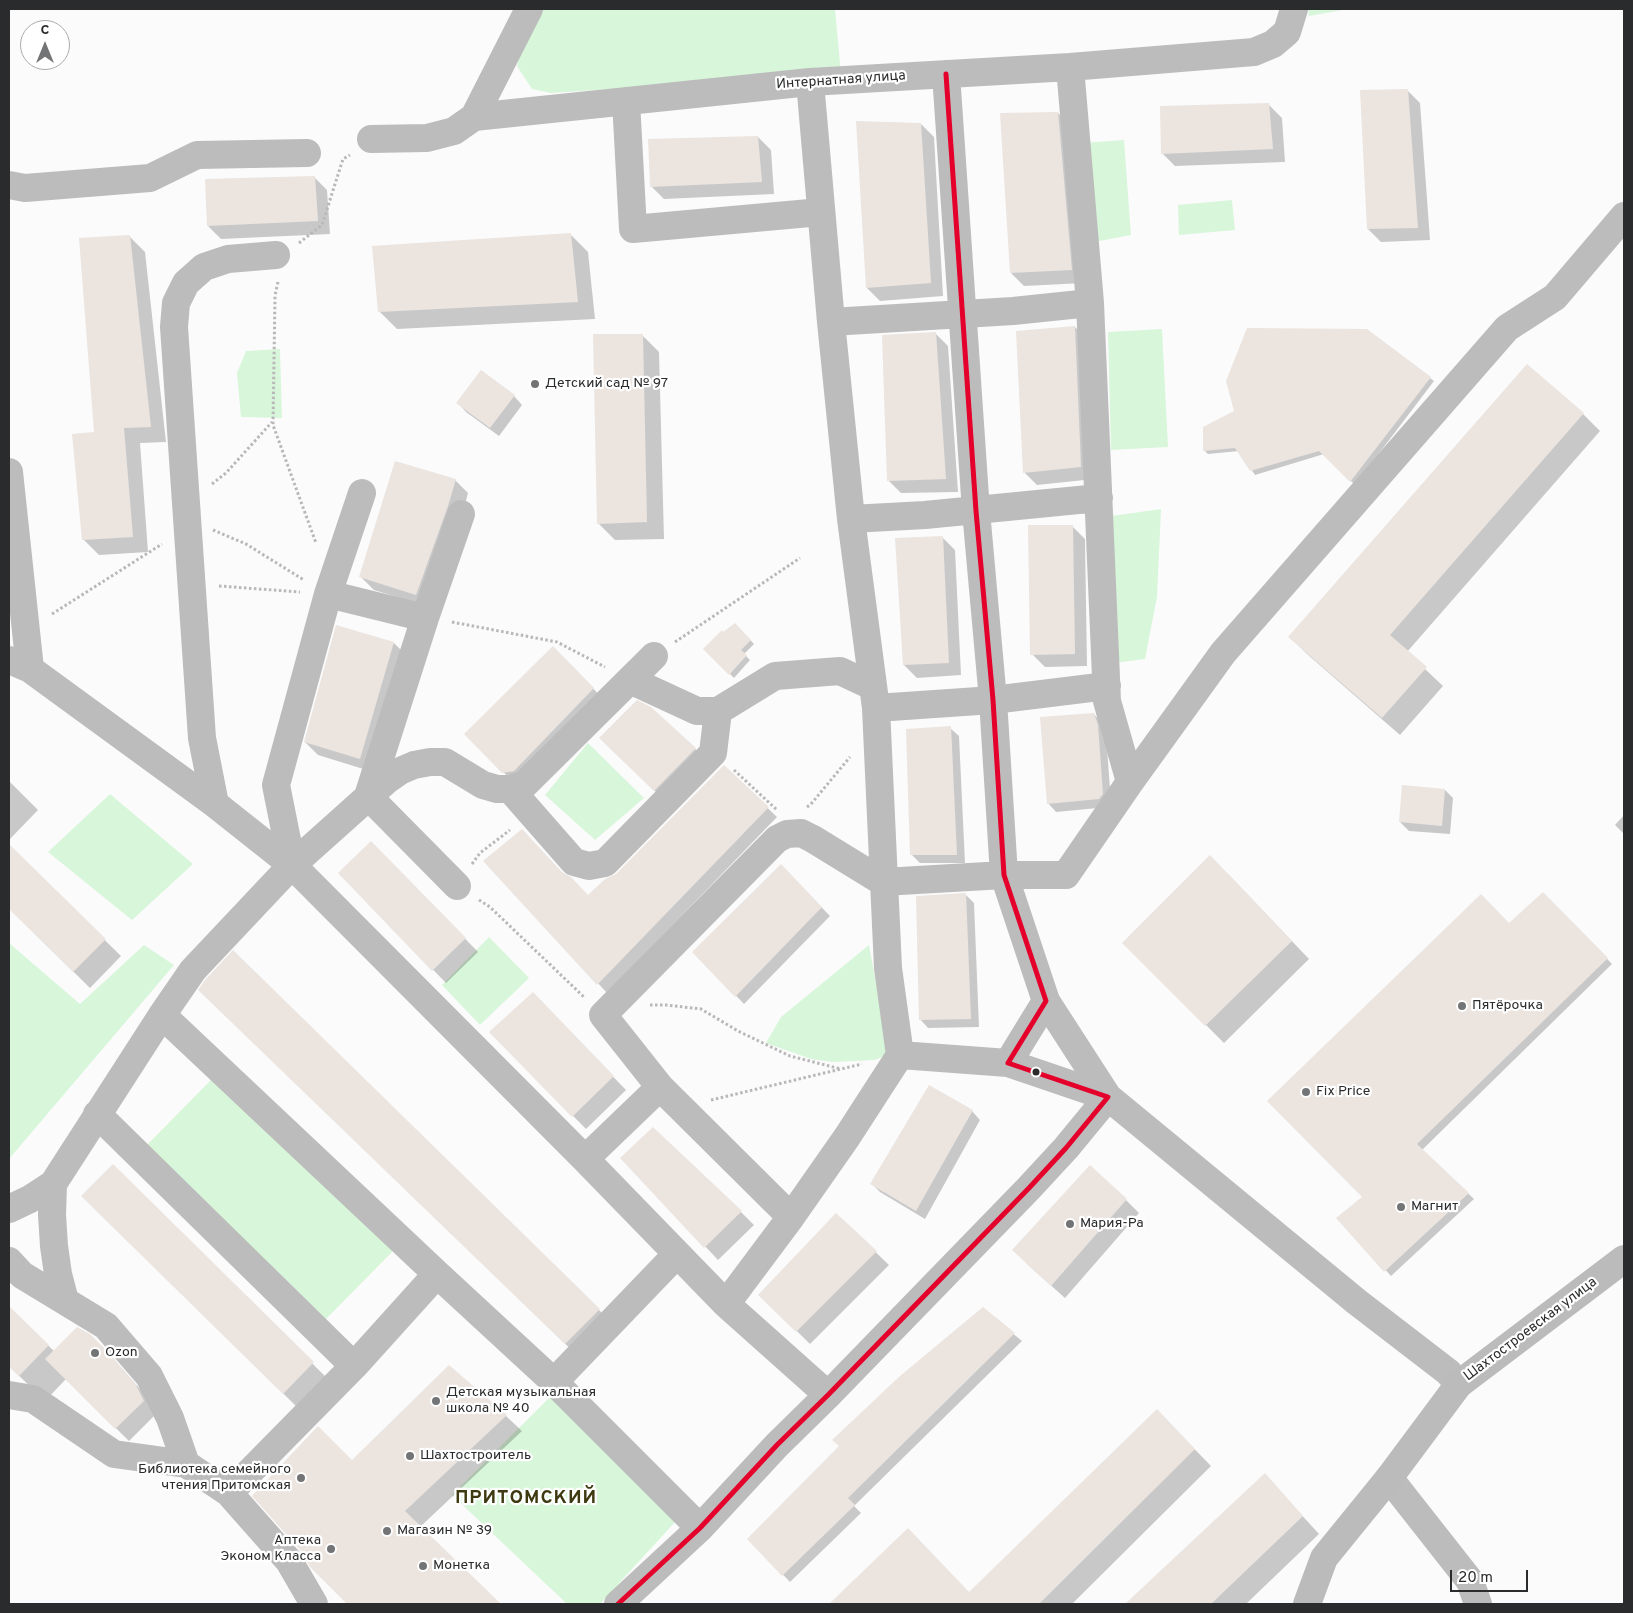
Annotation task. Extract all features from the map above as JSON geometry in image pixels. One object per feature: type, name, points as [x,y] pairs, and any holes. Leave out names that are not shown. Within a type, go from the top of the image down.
[{"type":"main road","name":"Шахтостроевская улица","points":[[1307,1604],[1324,1558],[1389,1478],[1459,1384],[1624,1259]]},
{"type":"street","points":[[474,117],[529,9]]},
{"type":"street","name":"Интернатная улица","points":[[371,140],[427,138],[454,131],[474,117],[810,82],[1070,67],[1254,52],[1273,44],[1287,32],[1294,9]]},
{"type":"street","points":[[1070,67],[1090,303],[1107,701],[1130,782]]},
{"type":"street","points":[[946,74],[976,510],[993,700],[1004,875],[1046,1001],[1108,1097],[1357,1302],[1448,1372],[1459,1384]]},
{"type":"street","points":[[726,1304],[847,1138],[900,1055],[888,968],[874,697],[851,519],[831,322],[810,82]]},
{"type":"street","points":[[626,101],[633,228],[821,212]]},
{"type":"street","points":[[9,185],[25,188],[150,178],[197,155],[307,152]]},
{"type":"street","points":[[791,1217],[660,1087],[608,1011],[777,839],[787,834],[794,827],[883,882],[1004,875],[1066,875],[1130,782],[1230,646],[1507,328],[1556,297],[1624,216]]},
{"type":"street","points":[[214,804],[202,738],[174,327],[176,303],[186,283],[204,267],[228,258],[278,267]]},
{"type":"street","points":[[831,322],[1013,311],[1090,303]]},
{"type":"street","points":[[9,472],[26,631],[19,664],[214,804],[292,865],[585,1159],[726,1304],[828,1395]]},
{"type":"street","points":[[292,865],[276,785],[328,594],[362,493]]},
{"type":"street","points":[[851,519],[976,510],[1099,498]]},
{"type":"street","points":[[368,796],[461,514]]},
{"type":"street","points":[[328,594],[426,618]]},
{"type":"street","points":[[518,798],[525,784],[654,656]]},
{"type":"street","points":[[630,680],[697,711],[718,711],[775,676],[840,671],[874,697],[993,700],[1107,686]]},
{"type":"street","points":[[9,1208],[30,1199],[53,1184],[97,1114],[193,970],[292,865],[387,780],[400,771],[414,765],[445,762],[483,785],[518,798],[574,862],[589,866],[605,863],[714,751],[718,711]]},
{"type":"street","points":[[368,796],[457,886]]},
{"type":"street","points":[[1008,1063],[1046,1001]]},
{"type":"street","points":[[162,1015],[554,1382],[700,1528]]},
{"type":"street","points":[[900,1055],[1008,1063],[1108,1097]]},
{"type":"street","points":[[585,1159],[660,1087]]},
{"type":"street","points":[[618,1604],[700,1528],[1066,1148],[1108,1097]]},
{"type":"street","points":[[97,1114],[354,1366]]},
{"type":"street","points":[[53,1184],[54,1246],[58,1274],[65,1301]]},
{"type":"street","points":[[554,1382],[677,1254]]},
{"type":"street","points":[[9,1261],[22,1275],[106,1326],[149,1376],[170,1418],[186,1464]]},
{"type":"street","points":[[229,1493],[354,1366],[437,1274]]},
{"type":"street","points":[[9,1395],[33,1399],[114,1454],[186,1464],[229,1493],[289,1562],[314,1604]]},
{"type":"street","points":[[1389,1478],[1470,1582],[1478,1604]]},
{"type":"path","points":[[318,552],[314,535],[273,422],[274,295],[278,267],[290,250],[322,225],[343,160],[371,140]]},
{"type":"path","points":[[26,631],[171,538],[186,510],[226,473],[273,422]]},
{"type":"path","points":[[186,510],[328,594]]},
{"type":"path","points":[[654,656],[800,558]]},
{"type":"path","points":[[192,589],[213,586],[328,594]]},
{"type":"path","points":[[426,618],[556,642],[630,680]]},
{"type":"path","points":[[714,751],[794,827],[851,756]]},
{"type":"path","points":[[518,798],[519,824],[480,853],[457,886],[490,907],[608,1011],[666,1005],[701,1009],[738,1031],[790,1056],[841,1069]]},
{"type":"path","points":[[680,1108],[900,1055]]},
{"type":"green space","points":[[542,9],[835,9],[841,74],[551,93],[532,89],[517,66],[520,53]]},
{"type":"green space","points":[[1308,9],[1348,9],[1309,16]]},
{"type":"green space","points":[[1124,140],[1131,235],[1094,242],[1083,143]]},
{"type":"green space","points":[[1232,200],[1235,230],[1179,235],[1178,205]]},
{"type":"green space","points":[[1162,329],[1168,447],[1111,450],[1108,332]]},
{"type":"green space","points":[[280,349],[282,418],[241,417],[237,373],[246,351]]},
{"type":"green space","points":[[1161,509],[1157,597],[1145,659],[1114,663],[1112,516]]},
{"type":"green space","points":[[588,743],[644,798],[595,840],[545,795]]},
{"type":"green space","points":[[110,794],[193,864],[132,920],[48,852]]},
{"type":"green space","points":[[489,937],[529,978],[480,1025],[442,985]]},
{"type":"green space","points":[[9,943],[80,1004],[144,945],[174,965],[9,1159]]},
{"type":"green space","points":[[869,945],[889,1054],[875,1060],[833,1062],[811,1059],[766,1043],[781,1017]]},
{"type":"green space","points":[[211,1080],[396,1248],[323,1322],[145,1147]]},
{"type":"green space","points":[[550,1397],[675,1522],[600,1604],[567,1604],[452,1495]]},
{"type":"building","points":[[1408,89],[1418,228],[1367,229],[1360,90]]},
{"type":"building","points":[[1269,103],[1273,149],[1161,154],[1160,106]]},
{"type":"building","points":[[1058,112],[1072,270],[1010,273],[1000,113]]},
{"type":"building","points":[[856,121],[921,123],[931,283],[866,288]]},
{"type":"building","points":[[758,136],[762,182],[650,187],[648,139]]},
{"type":"building","points":[[315,176],[318,221],[207,226],[205,179]]},
{"type":"building","points":[[571,233],[578,302],[378,312],[372,246]]},
{"type":"building","points":[[130,235],[151,427],[124,428],[133,537],[82,540],[72,434],[94,432],[79,238]]},
{"type":"building","points":[[1075,326],[1081,467],[1023,473],[1016,331]]},
{"type":"building","points":[[1247,328],[1367,329],[1431,377],[1350,482],[1319,451],[1250,471],[1235,448],[1203,451],[1203,427],[1234,411],[1226,381]]},
{"type":"building","points":[[936,332],[946,479],[887,481],[882,335]]},
{"type":"building","points":[[593,334],[643,334],[647,522],[597,524]]},
{"type":"building","points":[[1527,364],[1584,413],[1390,635],[1427,667],[1382,718],[1288,637]]},
{"type":"building","points":[[481,370],[515,395],[490,428],[456,403]]},
{"type":"building","points":[[395,461],[456,479],[416,595],[359,577]]},
{"type":"building","points":[[1028,525],[1073,525],[1075,654],[1030,655]]},
{"type":"building","points":[[943,536],[949,663],[903,665],[895,538]]},
{"type":"building","points":[[735,623],[751,640],[741,650],[747,655],[729,675],[703,649],[722,630],[723,632]]},
{"type":"building","points":[[336,625],[394,642],[360,759],[304,742]]},
{"type":"building","points":[[553,646],[594,688],[514,771],[502,773],[464,734]]},
{"type":"building","points":[[637,700],[651,707],[696,748],[654,791],[599,738]]},
{"type":"building","points":[[1094,713],[1098,725],[1103,794],[1099,799],[1047,804],[1040,717]]},
{"type":"building","points":[[951,726],[957,855],[910,855],[906,729]]},
{"type":"building","points":[[724,765],[769,807],[597,985],[483,861],[522,829],[562,872],[571,877],[588,895],[605,879],[616,874]]},
{"type":"building","points":[[1402,785],[1445,789],[1442,826],[1399,822]]},
{"type":"building","points":[[371,841],[466,938],[432,971],[338,873]]},
{"type":"building","points":[[9,844],[106,939],[73,972],[9,909]]},
{"type":"building","points":[[1210,855],[1292,941],[1205,1026],[1122,943]]},
{"type":"building","points":[[781,864],[822,907],[735,997],[692,952]]},
{"type":"building","name":"Пятёрочка","points":[[1543,892],[1608,958],[1417,1144],[1469,1193],[1384,1272],[1336,1218],[1362,1197],[1267,1101],[1481,894],[1509,923]]},
{"type":"building","points":[[966,893],[971,1019],[919,1020],[916,896]]},
{"type":"building","points":[[233,950],[600,1309],[565,1344],[198,990]]},
{"type":"building","points":[[533,992],[614,1076],[572,1117],[489,1032]]},
{"type":"building","points":[[929,1085],[973,1110],[916,1211],[870,1184]]},
{"type":"building","points":[[653,1127],[742,1211],[704,1248],[620,1158]]},
{"type":"building","points":[[113,1164],[314,1362],[283,1394],[81,1196]]},
{"type":"building","name":"Мария-Ра","points":[[1090,1165],[1127,1199],[1051,1286],[1012,1250]]},
{"type":"building","points":[[836,1213],[877,1251],[796,1332],[758,1295]]},
{"type":"building","points":[[9,1306],[49,1345],[19,1376],[9,1367]]},
{"type":"building","points":[[983,1307],[1015,1333],[848,1498],[855,1505],[782,1576],[747,1539],[839,1446],[832,1440],[900,1376]]},
{"type":"building","points":[[77,1327],[90,1334],[111,1355],[136,1385],[144,1401],[115,1429],[45,1359]]},
{"type":"building","points":[[449,1365],[507,1415],[405,1511],[501,1604],[347,1604],[310,1567],[301,1551],[252,1496],[318,1426],[352,1460]]},
{"type":"building","points":[[1157,1409],[1195,1449],[1039,1604],[829,1604],[908,1528],[969,1592]]},
{"type":"building","points":[[1265,1473],[1303,1516],[1211,1604],[1125,1604]]},
{"type":"transit line","points":[[618,1604],[700,1528],[777,1445],[1029,1188],[1066,1148],[1108,1097],[1008,1063],[1046,1001],[1004,875],[993,700],[976,511],[946,74]]},
{"type":"place","name":"Детский сад № 97","points":[[535,384]]},
{"type":"place","name":"Пятёрочка","points":[[1462,1006]]},
{"type":"place","name":"Fix Price","points":[[1306,1092]]},
{"type":"place","name":"Магнит","points":[[1401,1207]]},
{"type":"place","name":"Мария-Ра","points":[[1070,1224]]},
{"type":"place","name":"Ozon","points":[[95,1353]]},
{"type":"place","name":"Детская музыкальная школа № 40","points":[[436,1401]]},
{"type":"place","name":"Шахтостроитель","points":[[410,1456]]},
{"type":"place","name":"Библиотека семейного чтения Притомская","points":[[301,1478]]},
{"type":"place","name":"Магазин № 39","points":[[387,1531]]},
{"type":"place","name":"Аптека Эконом Класса","points":[[331,1549]]},
{"type":"place","name":"Монетка","points":[[423,1566]]},
{"type":"district","name":"ПРИТОМСКИЙ","points":[[526,1499]]}]
